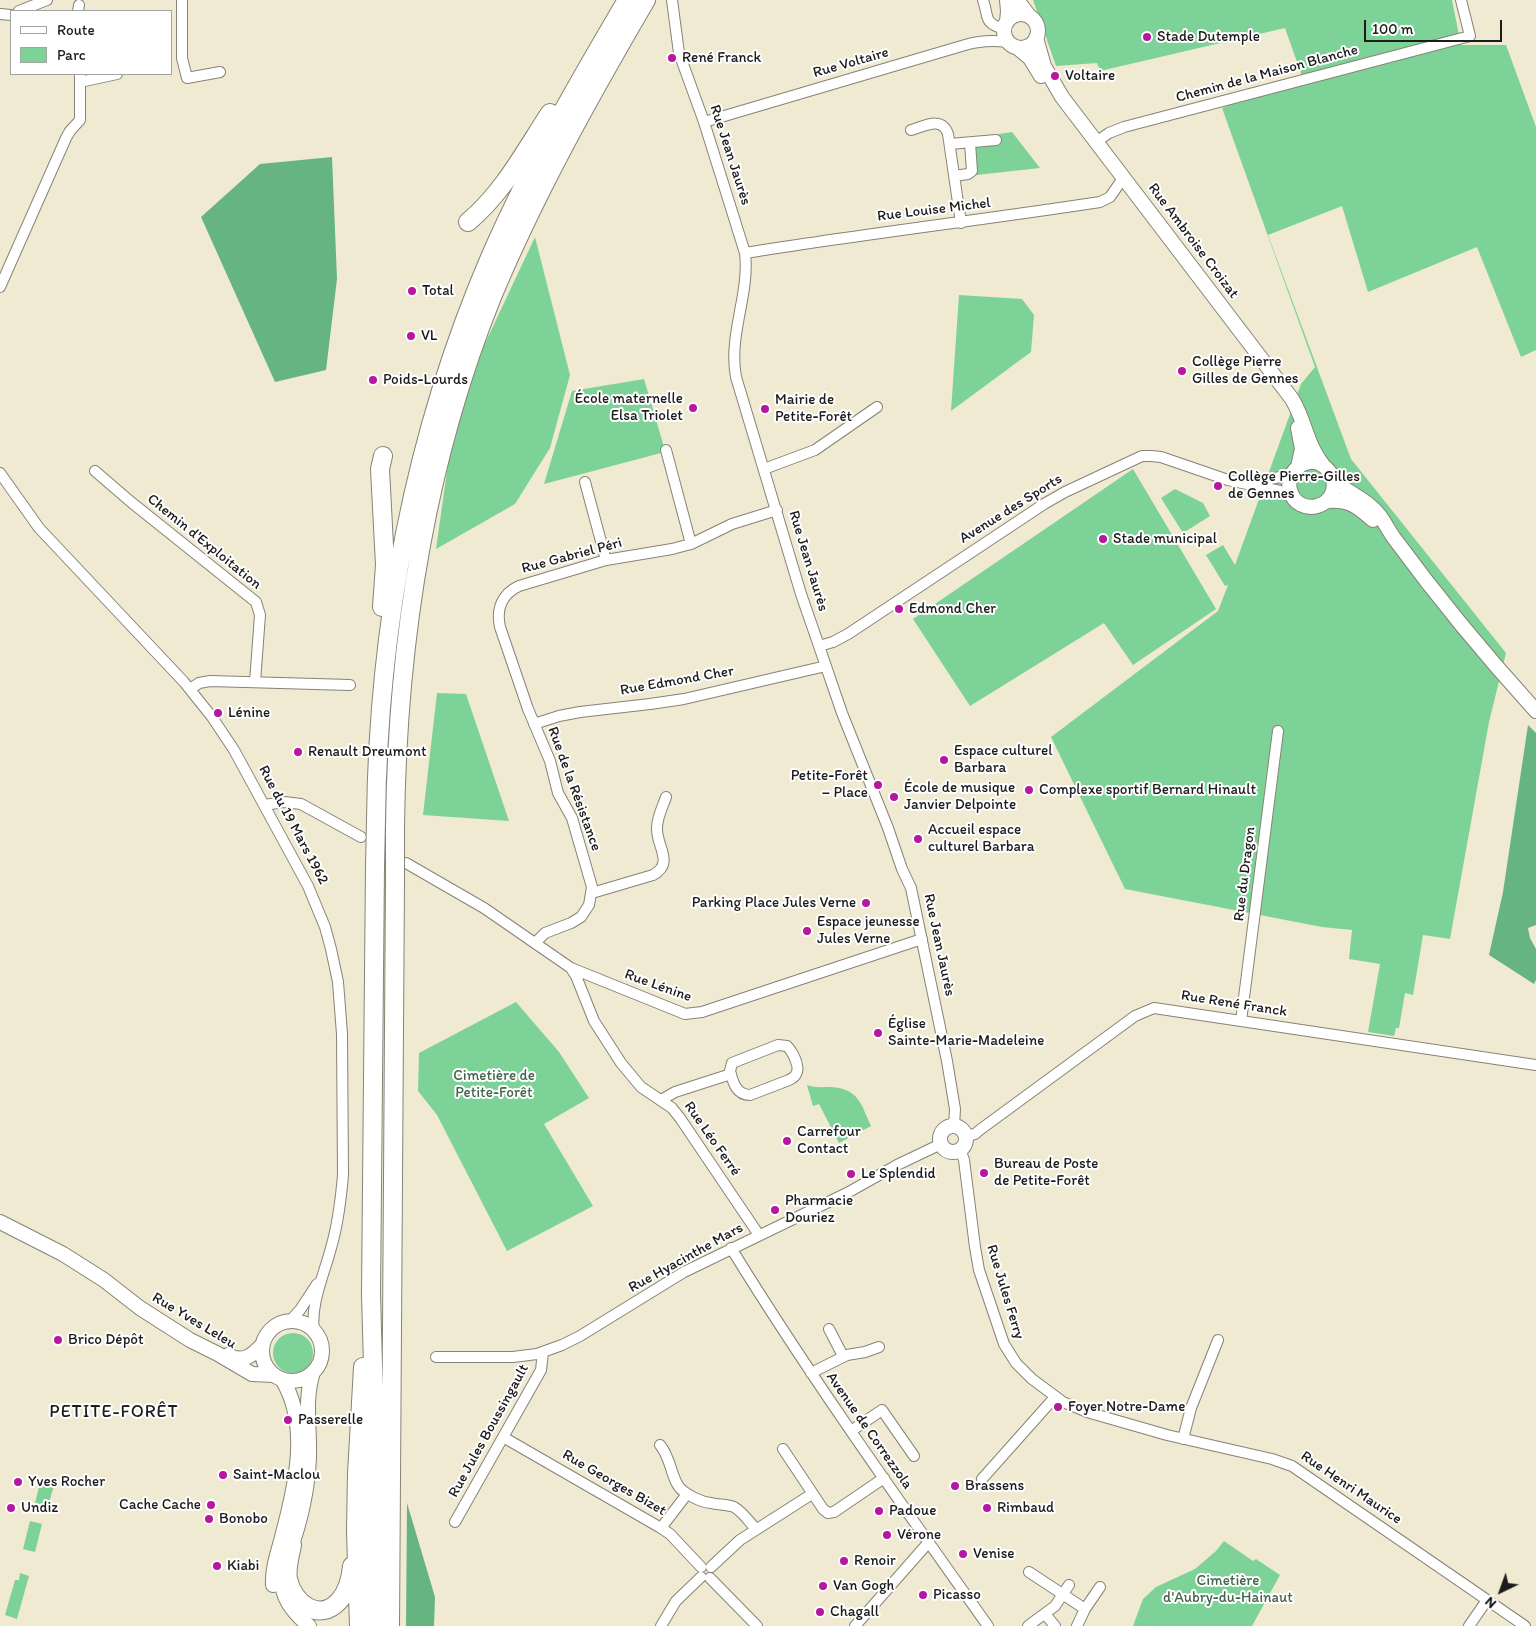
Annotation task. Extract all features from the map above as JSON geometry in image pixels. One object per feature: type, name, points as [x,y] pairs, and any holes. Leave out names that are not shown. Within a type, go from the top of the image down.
[{"type":"highway","points":[[373,1626],[374,1401],[372,1294],[376,820],[378,746],[395,593],[412,500],[426,442],[456,345],[492,252],[523,186],[559,117],[627,0]]},
{"type":"highway","points":[[390,1626],[395,827],[399,718],[404,654],[411,601],[428,510],[456,402],[472,350],[524,223],[579,118],[646,0]]},
{"type":"highway","points":[[468,222],[482,210],[501,187],[576,70],[613,24]]},
{"type":"highway","points":[[383,456],[380,469],[385,556],[382,624],[384,680]]},
{"type":"highway","points":[[359,1626],[356,1530],[357,1474],[364,1354],[372,1294]]},
{"type":"highway","points":[[292,1545],[288,1574],[292,1592],[298,1601],[307,1607],[317,1610],[327,1609],[339,1601],[348,1587],[352,1570],[356,1530]]},
{"type":"main road","points":[[1007,0],[1009,35]]},
{"type":"main road","points":[[1009,35],[1028,47],[1036,38],[1037,26],[1017,0]]},
{"type":"main road","points":[[1009,35],[1011,18],[1019,14],[1030,17]]},
{"type":"main road","name":"Rue Ambroise Croizat","points":[[1009,35],[1033,62],[1063,110],[1290,409],[1302,444],[1296,470]]},
{"type":"main road","name":"Rue Ambroise Croizat","points":[[1036,38],[1042,60],[1065,102],[1292,399],[1301,414],[1314,453],[1323,465]]},
{"type":"main road","points":[[1327,501],[1334,489],[1331,472],[1323,465],[1310,462],[1296,470],[1290,484],[1293,497],[1299,503],[1309,507],[1318,506],[1327,501],[1344,501],[1354,505],[1392,536]]},
{"type":"main road","points":[[1333,478],[1344,488],[1368,503],[1381,517],[1392,536],[1447,606],[1536,711]]},
{"type":"main road","points":[[954,1126],[961,1129],[963,1143],[955,1151],[949,1151],[941,1144],[940,1138],[943,1131],[954,1126]]},
{"type":"main road","name":"Rue Yves Leleu","points":[[0,1222],[45,1244],[104,1280],[136,1296],[235,1358],[248,1358],[263,1344]]},
{"type":"main road","name":"Rue Yves Leleu","points":[[104,1280],[140,1308],[190,1340],[252,1374],[278,1377]]},
{"type":"main road","points":[[278,1377],[290,1381],[306,1378],[319,1363],[322,1352],[320,1341],[314,1332],[303,1324],[289,1322],[281,1324],[266,1336],[263,1344],[264,1360],[267,1368],[278,1377],[290,1395],[297,1435],[297,1465],[294,1493],[273,1581],[278,1605],[284,1615],[295,1626]]},
{"type":"main road","points":[[309,1626],[292,1610],[286,1600],[282,1572],[292,1545],[307,1477],[309,1456],[309,1386],[313,1372]]},
{"type":"street","points":[[21,10],[47,0]]},
{"type":"street","points":[[182,0],[182,58],[187,78],[220,72]]},
{"type":"street","name":"Rue Jean Jaurès","points":[[672,0],[678,48],[704,122],[745,253],[746,268],[736,328],[734,365],[747,415],[801,594],[826,666],[902,869],[911,888],[954,1097],[954,1126]]},
{"type":"street","points":[[983,0],[988,21],[1009,35]]},
{"type":"street","name":"Chemin de la Maison Blanche","points":[[1096,142],[1109,133],[1124,127],[1470,36],[1461,0]]},
{"type":"street","name":"Rue Voltaire","points":[[704,122],[1009,35]]},
{"type":"street","points":[[172,61],[182,58]]},
{"type":"street","points":[[0,287],[66,138],[80,120],[80,78],[108,75]]},
{"type":"street","points":[[911,130],[942,124],[948,131],[961,222]]},
{"type":"street","points":[[950,144],[996,140]]},
{"type":"street","points":[[954,176],[968,174],[972,171],[970,142]]},
{"type":"street","name":"Rue Louise Michel","points":[[745,253],[1100,202],[1110,197],[1119,184]]},
{"type":"street","points":[[764,469],[815,450],[877,407]]},
{"type":"street","points":[[666,450],[691,544]]},
{"type":"street","name":"Avenue des Sports","points":[[819,646],[833,642],[848,634],[1044,504],[1134,459],[1156,456],[1228,480],[1280,491],[1293,497]]},
{"type":"street","points":[[1242,483],[1276,478],[1296,470]]},
{"type":"street","name":"Chemin d'Exploitation","points":[[95,471],[127,499],[256,602],[260,615],[255,682]]},
{"type":"street","name":"Rue du 19 Mars 1962","points":[[0,473],[34,523],[190,690],[224,735],[303,875],[315,901],[332,949],[338,982],[342,1034],[343,1175],[336,1228],[313,1315],[314,1332]]},
{"type":"street","points":[[585,482],[606,560]]},
{"type":"street","name":"Rue Gabriel Péri","points":[[534,724],[499,622],[498,613],[502,601],[507,594],[518,586],[606,560],[691,544],[732,524],[777,510]]},
{"type":"street","name":"Rue Edmond Cher","points":[[534,724],[580,712],[684,699],[826,666]]},
{"type":"street","points":[[190,690],[204,682],[350,685]]},
{"type":"street","name":"Rue de la Résistance","points":[[534,724],[550,761],[558,793],[572,818],[591,882],[592,893]]},
{"type":"street","name":"Rue du Dragon","points":[[1241,1021],[1278,731]]},
{"type":"street","points":[[535,943],[545,933],[571,924],[581,917],[588,908],[592,893],[653,875],[660,870],[664,860],[657,827],[666,797]]},
{"type":"street","points":[[264,805],[284,802],[301,804],[361,837]]},
{"type":"street","name":"Rue Lénine","points":[[406,863],[484,908],[571,968],[680,1013],[693,1014],[922,939]]},
{"type":"street","name":"Rue Léo Ferré","points":[[571,968],[591,1014],[612,1051],[637,1083],[672,1108],[680,1118],[759,1235]]},
{"type":"street","name":"Rue René Franck","points":[[963,1143],[1135,1016],[1144,1011],[1159,1008],[1536,1065]]},
{"type":"street","points":[[781,1045],[787,1046],[791,1050],[798,1068],[797,1074],[792,1078],[750,1095],[739,1092],[731,1074],[730,1068],[735,1061],[781,1045]]},
{"type":"street","points":[[661,1100],[675,1092],[731,1074]]},
{"type":"street","name":"Rue Jules Ferry","points":[[963,1143],[977,1262],[1001,1336],[1008,1351],[1021,1368],[1055,1397],[1079,1409],[1136,1427]]},
{"type":"street","name":"Rue Hyacinthe Mars","points":[[436,1357],[507,1358],[543,1352],[562,1345],[580,1336],[684,1272],[847,1193],[941,1144]]},
{"type":"street","name":"Avenue de Correzzola","points":[[731,1248],[777,1323],[928,1543],[988,1626]]},
{"type":"street","name":"Rue du 19 Mars 1962","points":[[289,1322],[304,1305],[323,1275]]},
{"type":"street","points":[[829,1329],[843,1356]]},
{"type":"street","points":[[1183,1439],[1191,1408],[1218,1340]]},
{"type":"street","points":[[811,1373],[843,1356],[879,1347]]},
{"type":"street","name":"Rue Jules Boussingault","points":[[455,1522],[541,1370],[543,1352]]},
{"type":"street","points":[[982,1479],[1055,1397]]},
{"type":"street","points":[[851,1431],[882,1410],[914,1456]]},
{"type":"street","name":"Rue Henri Maurice","points":[[1136,1427],[1272,1458],[1292,1466],[1525,1626]]},
{"type":"street","name":"Rue Georges Bizet","points":[[503,1437],[670,1534],[757,1626]]},
{"type":"street","points":[[660,1445],[668,1456],[676,1483],[686,1494],[706,1502],[733,1507],[756,1530]]},
{"type":"street","points":[[782,1449],[824,1511],[832,1513],[884,1478]]},
{"type":"street","points":[[661,1528],[686,1494]]},
{"type":"street","points":[[661,1626],[676,1601],[737,1542],[812,1494]]},
{"type":"street","points":[[855,1626],[928,1543]]},
{"type":"street","points":[[1029,1572],[1085,1609]]},
{"type":"street","points":[[1028,1626],[1055,1606],[1069,1585]]},
{"type":"street","points":[[1077,1626],[1085,1609],[1100,1587]]},
{"type":"street","points":[[1469,1626],[1487,1600]]},
{"type":"street","points":[[1046,1614],[1055,1626]]},
{"type":"green space","points":[[1033,0],[1452,0],[1461,45],[1506,45],[1536,127],[1536,350],[1521,357],[1477,247],[1368,292],[1342,206],[1268,235],[1351,459],[1506,653],[1489,722],[1450,939],[1423,935],[1413,995],[1405,993],[1399,1028],[1396,1028],[1394,1036],[1368,1032],[1380,964],[1349,959],[1352,930],[1322,927],[1125,889],[1051,737],[1218,611],[1228,585],[1225,586],[1206,555],[1223,545],[1235,565],[1301,384],[1315,367],[1222,108],[1303,79],[1285,28],[1100,71],[1097,63],[1056,66]]},
{"type":"green space","points":[[1012,132],[1040,168],[976,175],[973,150],[977,145],[1000,141],[999,134]]},
{"type":"green space","points":[[332,157],[337,279],[326,370],[275,382],[201,217],[260,164]]},
{"type":"green space","points":[[535,237],[570,375],[550,448],[515,504],[436,549],[450,450],[480,354]]},
{"type":"green space","points":[[959,295],[1022,299],[1034,315],[1031,352],[951,411]]},
{"type":"green space","points":[[644,379],[664,447],[661,453],[544,484],[572,391]]},
{"type":"green space","name":"Stade municipal","points":[[1133,469],[1216,609],[1133,665],[1104,623],[970,706],[913,619]]},
{"type":"green space","points":[[1175,489],[1203,503],[1210,516],[1183,533],[1161,498]]},
{"type":"green space","points":[[437,693],[466,694],[509,821],[423,815]]},
{"type":"green space","points":[[1528,725],[1536,733],[1536,925],[1528,928],[1530,938],[1536,949],[1536,980],[1534,984],[1489,955],[1503,892]]},
{"type":"green space","name":"Cimetière de Petite-Forêt","points":[[516,1002],[559,1052],[589,1098],[544,1124],[593,1206],[507,1251],[437,1115],[418,1091],[419,1053]]},
{"type":"green space","points":[[807,1085],[840,1088],[853,1094],[858,1099],[871,1126],[839,1143],[819,1104],[813,1106]]},
{"type":"green space","points":[[293,1333],[307,1339],[313,1353],[307,1367],[293,1373],[279,1367],[273,1353],[279,1339]]},
{"type":"green space","points":[[46,1477],[56,1479],[48,1506],[35,1503],[40,1483]]},
{"type":"green space","points":[[407,1503],[435,1597],[434,1626],[406,1626]]},
{"type":"green space","points":[[30,1521],[42,1524],[35,1552],[23,1549]]},
{"type":"green space","name":"Cimetière d'Aubry-du-Hainaut","points":[[1224,1541],[1253,1561],[1256,1559],[1280,1575],[1252,1626],[1133,1626],[1143,1599],[1156,1587],[1195,1569],[1216,1551]]},
{"type":"green space","points":[[20,1573],[29,1576],[17,1619],[5,1615],[15,1580],[19,1580]]},
{"type":"place","name":"Stade Dutemple","points":[[1147,37]]},
{"type":"place","name":"René Franck","points":[[672,58]]},
{"type":"place","name":"Voltaire","points":[[1055,76]]},
{"type":"place","name":"Total","points":[[412,291]]},
{"type":"place","name":"VL","points":[[411,336]]},
{"type":"place","name":"Collège Pierre Gilles de Gennes","points":[[1182,371]]},
{"type":"place","name":"Poids-Lourds","points":[[373,380]]},
{"type":"place","name":"École maternelle Elsa Triolet","points":[[693,408]]},
{"type":"place","name":"Mairie de Petite-Forêt","points":[[765,409]]},
{"type":"place","name":"Collège Pierre-Gilles de Gennes","points":[[1218,486]]},
{"type":"place","name":"Stade municipal","points":[[1103,539]]},
{"type":"place","name":"Edmond Cher","points":[[899,609]]},
{"type":"place","name":"Lénine","points":[[218,713]]},
{"type":"place","name":"Renault Dreumont","points":[[298,752]]},
{"type":"place","name":"Espace culturel Barbara","points":[[944,760]]},
{"type":"place","name":"Petite-Forêt – Place","points":[[878,785]]},
{"type":"place","name":"Complexe sportif Bernard Hinault","points":[[1029,790]]},
{"type":"place","name":"École de musique Janvier Delpointe","points":[[894,797]]},
{"type":"place","name":"Accueil espace culturel Barbara","points":[[918,839]]},
{"type":"place","name":"Parking Place Jules Verne","points":[[866,903]]},
{"type":"place","name":"Espace jeunesse Jules Verne","points":[[807,931]]},
{"type":"place","name":"Église Sainte-Marie-Madeleine","points":[[878,1033]]},
{"type":"place","name":"Carrefour Contact","points":[[787,1141]]},
{"type":"place","name":"Bureau de Poste de Petite-Forêt","points":[[984,1173]]},
{"type":"place","name":"Le Splendid","points":[[851,1174]]},
{"type":"place","name":"Pharmacie Douriez","points":[[775,1210]]},
{"type":"place","name":"Brico Dépôt","points":[[58,1340]]},
{"type":"place","name":"Foyer Notre-Dame","points":[[1058,1407]]},
{"type":"place","name":"Passerelle","points":[[288,1420]]},
{"type":"place","name":"Saint-Maclou","points":[[223,1475]]},
{"type":"place","name":"Yves Rocher","points":[[18,1482]]},
{"type":"place","name":"Brassens","points":[[955,1486]]},
{"type":"place","name":"Cache Cache","points":[[211,1505]]},
{"type":"place","name":"Undiz","points":[[11,1508]]},
{"type":"place","name":"Rimbaud","points":[[987,1508]]},
{"type":"place","name":"Padoue","points":[[879,1511]]},
{"type":"place","name":"Bonobo","points":[[209,1519]]},
{"type":"place","name":"Vérone","points":[[887,1535]]},
{"type":"place","name":"Venise","points":[[963,1554]]},
{"type":"place","name":"Renoir","points":[[844,1561]]},
{"type":"place","name":"Kiabi","points":[[217,1566]]},
{"type":"place","name":"Van Gogh","points":[[823,1586]]},
{"type":"place","name":"Picasso","points":[[923,1595]]},
{"type":"place","name":"Chagall","points":[[820,1612]]},
{"type":"district","name":"PETITE-FORÊT","points":[[114,1412]]}]
